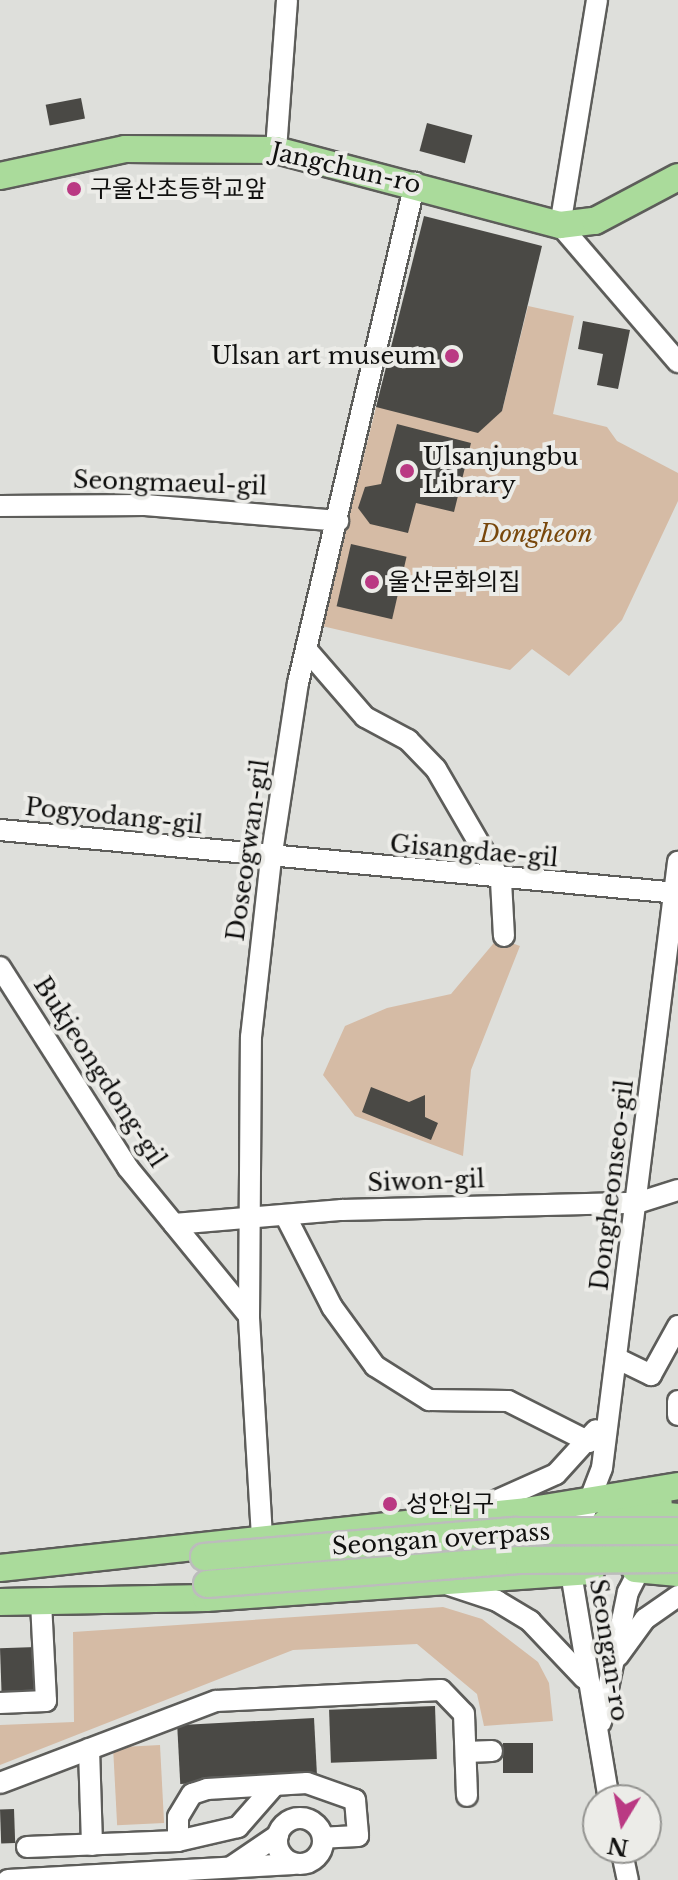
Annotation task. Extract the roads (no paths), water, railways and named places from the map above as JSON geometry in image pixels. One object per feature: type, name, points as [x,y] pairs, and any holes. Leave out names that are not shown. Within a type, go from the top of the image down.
[{"type":"main road","name":"Jangchun-ro","points":[[0,176],[125,149],[276,150],[415,183],[560,225],[595,221],[678,177]]},
{"type":"main road","points":[[0,1569],[262,1537],[526,1511],[678,1486]]},
{"type":"main road","points":[[605,1500],[676,1513]]},
{"type":"main road","points":[[568,1564],[605,1500]]},
{"type":"main road","name":"Seongan overpass","points":[[0,1569],[204,1557],[516,1531],[676,1513]]},
{"type":"main road","name":"Seongan overpass","points":[[0,1601],[519,1560],[678,1559]]},
{"type":"main road","points":[[0,1601],[206,1598],[532,1574],[568,1564],[678,1573]]},
{"type":"street","points":[[276,150],[287,0]]},
{"type":"street","points":[[597,0],[560,225],[678,362]]},
{"type":"street","name":"Doseogwan-gil","points":[[262,1537],[249,1316],[251,1037],[271,859],[306,649],[415,183]]},
{"type":"street","name":"Seongmaeul-gil","points":[[0,506],[145,505],[338,521]]},
{"type":"street","points":[[306,649],[365,717],[424,752],[501,881],[504,936]]},
{"type":"street","name":"Pogyodang-gil","points":[[0,830],[271,859]]},
{"type":"street","name":"Gisangdae-gil","points":[[271,859],[501,881],[676,893]]},
{"type":"street","name":"Dongheonseo-gil","points":[[605,1500],[611,1393],[678,862]]},
{"type":"street","name":"Bukjeongdong-gil","points":[[0,967],[83,1103],[174,1224],[249,1316]]},
{"type":"street","name":"Siwon-gil","points":[[174,1224],[285,1215],[637,1203],[678,1190]]},
{"type":"street","points":[[285,1215],[332,1307],[375,1366],[429,1400],[508,1401],[589,1442]]},
{"type":"street","points":[[616,1358],[651,1375],[678,1326]]},
{"type":"street","points":[[456,1518],[556,1474],[589,1442],[611,1393]]},
{"type":"street","points":[[678,1401],[678,1415]]},
{"type":"street","name":"Seongan-ro","points":[[605,1500],[568,1564],[596,1686],[606,1784]]},
{"type":"street","points":[[526,1511],[558,1527],[568,1564]]},
{"type":"street","points":[[596,1686],[636,1569],[676,1513]]},
{"type":"street","points":[[433,1582],[514,1611],[555,1643],[596,1686]]},
{"type":"street","points":[[596,1686],[633,1632],[678,1596]]},
{"type":"street","points":[[0,1703],[46,1701],[41,1602]]},
{"type":"street","points":[[0,1783],[216,1701],[441,1690],[464,1714],[467,1796]]},
{"type":"street","points":[[89,1749],[92,1845]]},
{"type":"street","points":[[466,1752],[492,1751]]},
{"type":"street","points":[[178,1841],[178,1817],[192,1794],[307,1783],[355,1800],[358,1836],[323,1838]]},
{"type":"street","points":[[27,1847],[178,1841],[238,1827],[274,1786]]},
{"type":"street","points":[[231,1867],[298,1818],[313,1822],[323,1838]]},
{"type":"street","points":[[278,1835],[281,1854],[294,1864]]},
{"type":"street","points":[[8,1880],[294,1864],[315,1860],[323,1838]]},
{"type":"place","name":"구울산초등학교앞","points":[[74,189]]},
{"type":"place","name":"Ulsan art museum","points":[[452,356]]},
{"type":"place","name":"Ulsanjungbu Library","points":[[407,471]]},
{"type":"place","name":"울산문화의집","points":[[372,582]]},
{"type":"place","name":"성안입구","points":[[390,1504]]},
{"type":"park label","name":"Dongheon","points":[[536,534]]}]
